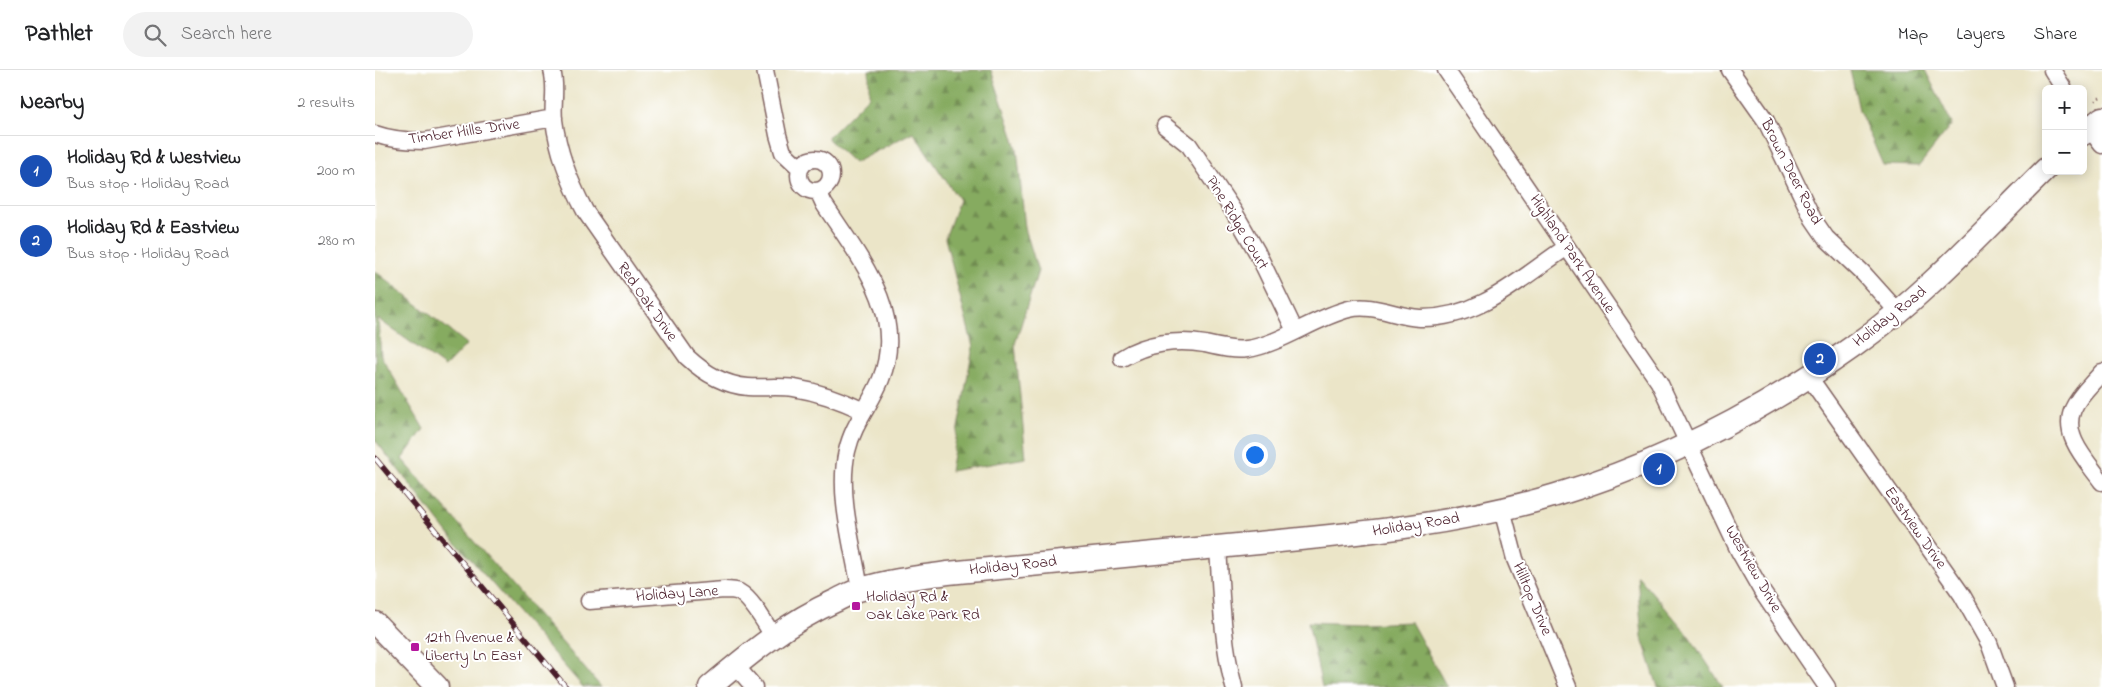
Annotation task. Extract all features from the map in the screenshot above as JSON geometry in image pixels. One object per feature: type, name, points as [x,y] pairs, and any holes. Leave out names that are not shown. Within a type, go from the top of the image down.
[{"type":"street","name":"Red Oak Drive","points":[[552,70],[556,96],[554,118],[563,160],[573,188],[585,211],[687,357],[698,368],[714,378],[729,384],[748,387],[792,388],[817,392],[841,400],[864,411]]},
{"type":"street","points":[[765,70],[783,152],[800,168]]},
{"type":"street","name":"Highland Park Avenue","points":[[1446,70],[1659,382],[1688,444]]},
{"type":"street","name":"Brown Deer Road","points":[[1730,70],[1766,122],[1813,219],[1826,238],[1863,273],[1898,312]]},
{"type":"street","points":[[2053,70],[2062,85]]},
{"type":"street","name":"Timber Hills Drive","points":[[375,134],[405,141],[424,141],[554,118]]},
{"type":"street","name":"Pine Ridge Court","points":[[1165,126],[1189,145],[1234,212],[1257,252],[1295,331]]},
{"type":"street","points":[[815,159],[829,167],[831,177],[826,187],[811,192],[801,185],[798,175],[800,168],[805,162],[815,159]]},
{"type":"street","name":"Holiday Road","points":[[710,687],[773,636],[817,609],[860,589],[894,581],[948,573],[1377,532],[1471,517],[1595,482],[1688,444],[1754,410],[1809,377],[1898,312],[1935,281],[2042,173]]},
{"type":"street","points":[[818,191],[823,204],[871,277],[886,312],[887,356],[882,377],[852,434],[843,471],[843,492],[860,589]]},
{"type":"street","points":[[1122,358],[1137,349],[1167,342],[1198,343],[1246,350],[1351,308],[1369,308],[1412,318],[1449,316],[1469,311],[1489,301],[1567,247]]},
{"type":"street","points":[[2102,372],[2079,398],[2072,411],[2070,432],[2075,444],[2102,482]]},
{"type":"street","name":"Eastview Drive","points":[[1809,377],[1962,595],[1989,643],[2005,687]]},
{"type":"street","name":"Westview Drive","points":[[1688,444],[1739,551],[1763,592],[1827,687]]},
{"type":"street","name":"Hilltop Drive","points":[[1502,509],[1515,558],[1568,687]]},
{"type":"street","points":[[1218,548],[1224,625],[1234,687]]},
{"type":"street","name":"Holiday Lane","points":[[589,601],[724,590],[736,591],[740,592],[754,606],[773,636]]},
{"type":"street","points":[[379,633],[437,687]]},
{"type":"street","points":[[735,665],[754,687]]},
{"type":"green space","points":[[869,70],[991,70],[1017,148],[1025,228],[1038,271],[1015,344],[1026,458],[950,471],[973,347],[945,238],[959,200],[913,132],[854,163],[827,138],[869,96]]},
{"type":"green space","points":[[1850,70],[1925,70],[1952,124],[1919,166],[1883,165],[1859,110]]},
{"type":"green space","points":[[375,271],[467,344],[445,367],[378,319],[381,356],[424,429],[402,459],[601,687],[583,687],[451,537],[375,440]]},
{"type":"green space","points":[[1637,575],[1687,633],[1723,687],[1658,687],[1642,638]]},
{"type":"green space","points":[[1308,622],[1360,624],[1411,622],[1447,687],[1322,687]]},
{"type":"railway","points":[[375,458],[566,687]]},
{"type":"place","name":"Holiday Rd & Eastview","points":[[1820,359]]},
{"type":"place","name":"Holiday Rd & Westview","points":[[1659,469]]},
{"type":"place","name":"Holiday Rd & Oak Lake Park Rd","points":[[856,606]]},
{"type":"place","name":"12th Avenue & Liberty Ln East","points":[[415,647]]}]
